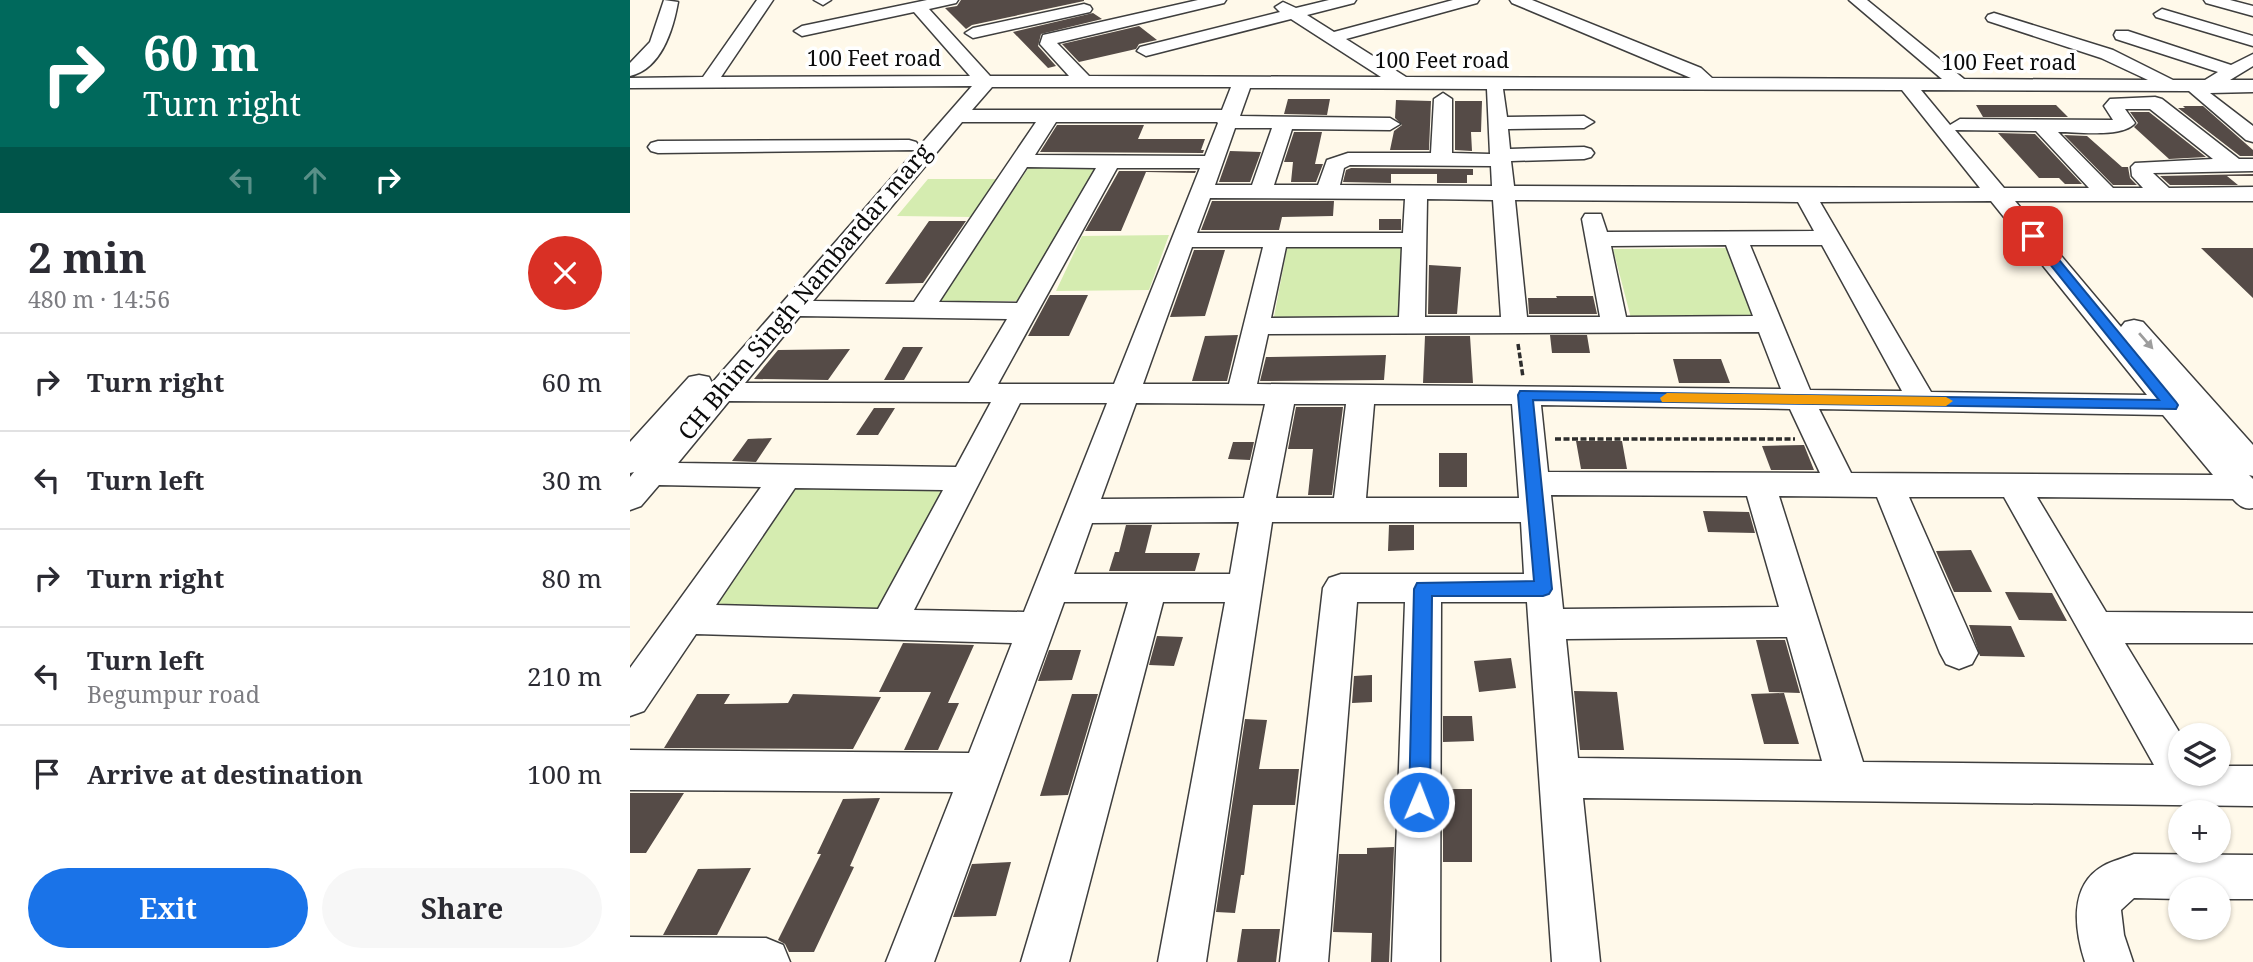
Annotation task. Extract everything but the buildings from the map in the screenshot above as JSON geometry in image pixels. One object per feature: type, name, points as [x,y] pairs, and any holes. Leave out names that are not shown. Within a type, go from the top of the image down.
[{"type":"street","points":[[708,83],[765,0]]},
{"type":"street","points":[[819,4],[878,0]]},
{"type":"street","points":[[1085,82],[1048,41],[1218,0]]},
{"type":"street","points":[[1273,0],[1332,38],[1397,91]]},
{"type":"street","points":[[1146,51],[1348,0]]},
{"type":"street","points":[[1332,38],[1471,0]]},
{"type":"street","points":[[1518,0],[1695,72],[1707,84]]},
{"type":"street","points":[[1838,0],[1960,125],[2008,193],[2231,440],[2249,484]]},
{"type":"street","points":[[1857,0],[1960,85]]},
{"type":"street","points":[[2212,0],[2253,11]]},
{"type":"street","points":[[630,71],[647,60],[657,46],[670,2]]},
{"type":"street","points":[[973,33],[1091,3],[1116,23],[1177,83]]},
{"type":"street","points":[[2182,6],[2253,26]]},
{"type":"street","points":[[802,31],[952,8]]},
{"type":"street","points":[[923,14],[973,85]]},
{"type":"street","points":[[2162,14],[2253,41]]},
{"type":"street","points":[[1994,18],[2128,62],[2152,73],[2170,86]]},
{"type":"street","points":[[2145,24],[2253,58]]},
{"type":"street","points":[[2122,35],[2232,71]]},
{"type":"street","points":[[2205,94],[2232,71],[2253,58]]},
{"type":"street","name":"100 Feet road","points":[[630,83],[973,85],[1235,102],[1924,88],[1960,85],[2170,86],[2205,94],[2253,86]]},
{"type":"street","name":"100 Feet road","points":[[630,89],[1177,83],[1235,102]]},
{"type":"street","name":"100 Feet road","points":[[1397,91],[1707,84],[2253,93]]},
{"type":"street","name":"CH Bhim Singh Nambardar marg","points":[[640,468],[720,392],[955,116],[973,85]]},
{"type":"street","name":"CH Bhim Singh Nambardar marg","points":[[630,498],[640,468],[909,146],[973,85]]},
{"type":"street","points":[[1924,88],[2171,405],[2200,439],[2249,484]]},
{"type":"street","points":[[1388,159],[1390,124],[1397,91]]},
{"type":"street","points":[[955,116],[1050,116],[1397,91],[1443,99],[1495,95],[1515,325]]},
{"type":"street","points":[[1960,125],[2123,125],[2124,118],[2114,106],[2117,103],[2155,103],[2205,94],[2253,103]]},
{"type":"street","points":[[2205,94],[2250,131]]},
{"type":"street","points":[[1441,160],[1443,99]]},
{"type":"street","points":[[1235,102],[1284,122],[1390,124]]},
{"type":"street","points":[[910,962],[1235,102]]},
{"type":"street","points":[[2155,103],[2243,164]]},
{"type":"street","points":[[922,309],[1050,116]]},
{"type":"street","points":[[1261,191],[1284,122]]},
{"type":"street","points":[[1327,191],[1332,169],[1338,161],[1500,158],[1584,129],[1497,123]]},
{"type":"street","points":[[2040,124],[2106,194]]},
{"type":"street","points":[[658,147],[909,146]]},
{"type":"street","points":[[1020,161],[1110,162],[1206,177],[1261,191],[1805,195],[2253,194]]},
{"type":"street","points":[[978,393],[1110,162]]},
{"type":"street","points":[[2163,194],[2143,176],[2142,167],[2243,164]]},
{"type":"street","points":[[1412,326],[1416,192]]},
{"type":"street","points":[[1586,193],[1615,324]]},
{"type":"street","points":[[1805,195],[1922,401]]},
{"type":"street","points":[[1735,238],[1800,400],[1841,485]]},
{"type":"street","points":[[1598,239],[1830,238]]},
{"type":"street","points":[[1182,240],[1414,240]]},
{"type":"street","points":[[1241,394],[1276,240]]},
{"type":"street","points":[[792,308],[1025,311]]},
{"type":"street","points":[[1257,326],[1771,324]]},
{"type":"street","points":[[720,392],[1525,395],[2171,405]]},
{"type":"street","points":[[888,624],[1011,393]]},
{"type":"street","points":[[1182,962],[1244,588],[1281,394]]},
{"type":"street","points":[[1349,510],[1361,394]]},
{"type":"street","points":[[1525,395],[1576,962]]},
{"type":"street","points":[[2200,439],[2231,440]]},
{"type":"street","points":[[640,468],[786,476],[965,479]]},
{"type":"street","points":[[630,699],[786,476]]},
{"type":"street","points":[[1888,484],[1959,653]]},
{"type":"street","points":[[1079,510],[1349,510],[1760,485],[2249,484]]},
{"type":"street","points":[[1760,485],[1849,782]]},
{"type":"street","points":[[2014,486],[2168,750]]},
{"type":"street","points":[[1050,589],[1244,588]]},
{"type":"street","points":[[1304,962],[1342,588],[1423,589],[1544,606],[1801,622]]},
{"type":"street","points":[[1045,962],[1149,589]]},
{"type":"street","points":[[1416,962],[1423,589]]},
{"type":"street","points":[[686,619],[1035,628]]},
{"type":"street","points":[[2096,627],[2253,628]]},
{"type":"street","points":[[630,770],[981,773]]},
{"type":"street","points":[[1560,778],[1849,782],[2168,777]]},
{"type":"street","points":[[2231,783],[2253,786]]},
{"type":"street","points":[[2109,962],[2097,914],[2102,896],[2115,881],[2134,876],[2253,877]]},
{"type":"street","points":[[630,961],[766,962]]},
{"type":"path","points":[[1515,325],[1525,395]]},
{"type":"path","points":[[1530,439],[1820,439]]},
{"type":"green space","points":[[1031,164],[1099,164],[1022,301],[940,301]]},
{"type":"green space","points":[[928,179],[999,179],[972,217],[897,216]]},
{"type":"green space","points":[[1169,235],[1149,290],[1056,291],[1082,236]]},
{"type":"green space","points":[[1404,247],[1401,316],[1274,317],[1287,248]]},
{"type":"green space","points":[[1729,248],[1758,317],[1631,318],[1613,249]]},
{"type":"green space","points":[[948,483],[885,608],[709,610],[792,485]]},
{"type":"slow traffic","points":[[1667,398],[1946,401]]},
{"type":"route","points":[[1419,802],[1423,589],[1543,589],[1525,395],[2171,405],[2033,236]]}]
